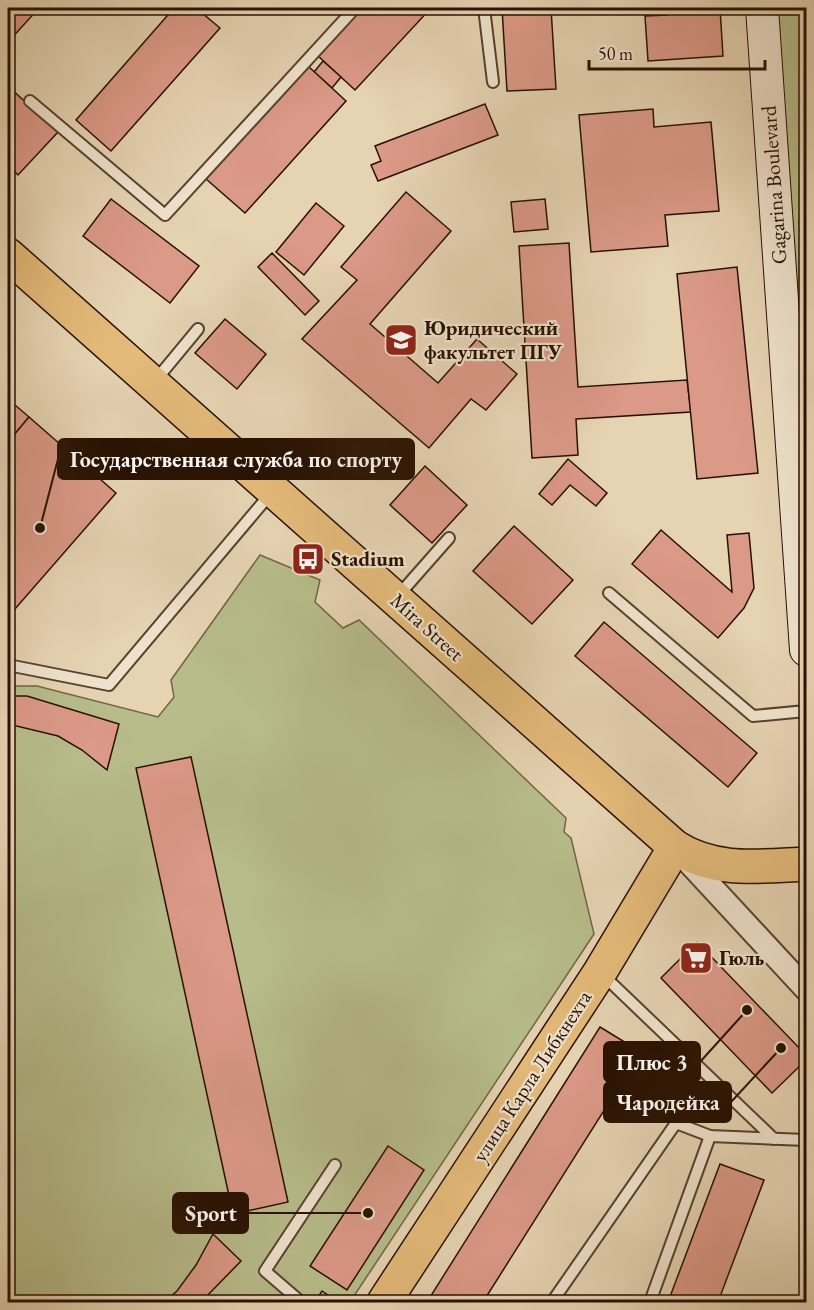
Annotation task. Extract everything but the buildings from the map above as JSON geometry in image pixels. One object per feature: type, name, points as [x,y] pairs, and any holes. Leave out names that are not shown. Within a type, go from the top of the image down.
[{"type":"main road","name":"Mira Street","points":[[8,255],[675,848]]},
{"type":"main road","points":[[675,848],[699,860],[726,867],[807,864]]},
{"type":"main road","name":"улица Карла Либкнехта","points":[[384,1302],[600,972],[675,848]]},
{"type":"street","name":"Gagarina Boulevard","points":[[762,8],[797,360],[807,650]]},
{"type":"street","name":"Mira Street","points":[[675,848],[807,989]]},
{"type":"lane","points":[[30,101],[165,215],[355,8]]},
{"type":"lane","points":[[484,8],[493,82]]},
{"type":"lane","points":[[153,384],[198,329]]},
{"type":"lane","points":[[8,664],[109,685],[273,491]]},
{"type":"lane","points":[[395,599],[449,538]]},
{"type":"lane","points":[[609,593],[753,716],[807,711]]},
{"type":"lane","points":[[600,972],[774,1139]]},
{"type":"lane","points":[[552,1302],[676,1123],[710,1136],[807,1140]]},
{"type":"lane","points":[[650,1302],[710,1136]]},
{"type":"lane","points":[[301,1302],[265,1271],[335,1165]]},
{"type":"green space","points":[[770,8],[806,8],[806,341],[793,342]]},
{"type":"green space","points":[[260,555],[320,580],[315,602],[343,628],[359,620],[566,818],[564,832],[571,838],[594,934],[350,1302],[8,1302],[8,686],[37,686],[158,717],[174,697],[171,680]]},
{"type":"place","name":"Юридический факультет ПГУ","points":[[401,340]]},
{"type":"place","name":"Государственная служба по спорту","points":[[40,528]]},
{"type":"place","name":"Stadium","points":[[308,559]]},
{"type":"place","name":"Гюль","points":[[696,958]]},
{"type":"place","name":"Плюс 3","points":[[747,1010]]},
{"type":"place","name":"Чародейка","points":[[781,1048]]},
{"type":"place","name":"Sport","points":[[368,1213]]}]
